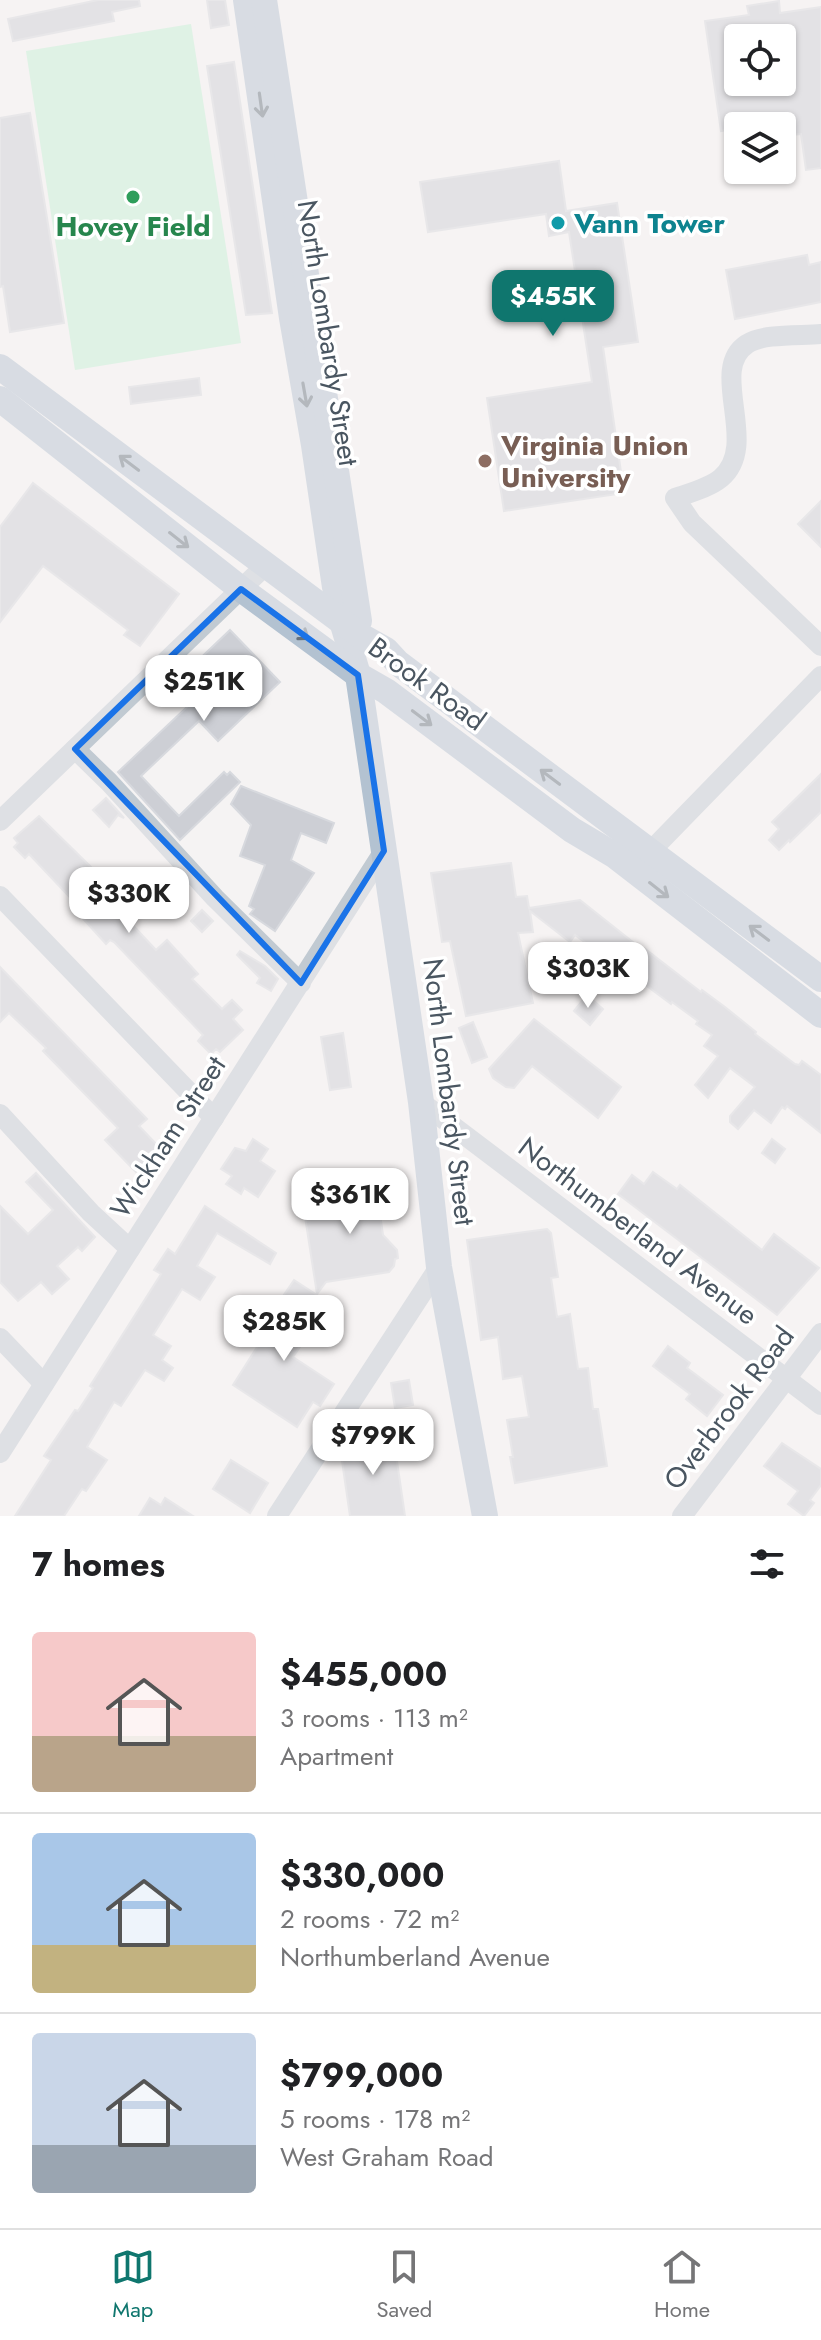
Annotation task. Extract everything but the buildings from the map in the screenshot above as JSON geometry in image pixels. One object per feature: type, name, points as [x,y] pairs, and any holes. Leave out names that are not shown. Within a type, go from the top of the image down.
[{"type":"main road","name":"North Lombardy Street","points":[[246,0],[292,318],[351,629]]},
{"type":"main road","name":"North Lombardy Street","points":[[264,0],[351,629],[421,1102],[439,1267],[485,1516]]},
{"type":"main road","name":"Brook Road","points":[[0,367],[351,629],[386,650],[398,663],[641,860],[821,1015]]},
{"type":"main road","name":"Brook Road","points":[[0,399],[241,589],[358,675],[386,691],[572,830],[614,855],[641,860],[821,979]]},
{"type":"street","points":[[821,334],[757,340],[746,344],[732,371],[737,439],[735,459],[718,481],[675,498],[692,523],[821,646]]},
{"type":"street","points":[[0,821],[266,565]]},
{"type":"street","points":[[641,860],[821,676]]},
{"type":"street","points":[[75,749],[215,898],[301,983]]},
{"type":"street","name":"Wickham Street","points":[[0,1453],[384,851]]},
{"type":"street","points":[[0,896],[214,1118]]},
{"type":"street","name":"Northumberland Avenue","points":[[421,1102],[821,1405]]},
{"type":"street","points":[[0,1114],[91,1213],[130,1249]]},
{"type":"street","points":[[277,1516],[439,1267]]},
{"type":"street","name":"Overbrook Road","points":[[682,1516],[821,1333]]},
{"type":"street","points":[[0,1338],[44,1384]]},
{"type":"highlighted area","points":[[241,589],[358,675],[384,851],[301,983],[75,749]]},
{"type":"green space","name":"Hovey Field","points":[[191,24],[241,343],[75,370],[26,51]]},
{"type":"place","name":"Hovey Field","points":[[133,197]]},
{"type":"place","name":"Vann Tower","points":[[558,223]]},
{"type":"place","name":"Virginia Union University","points":[[485,461]]}]
